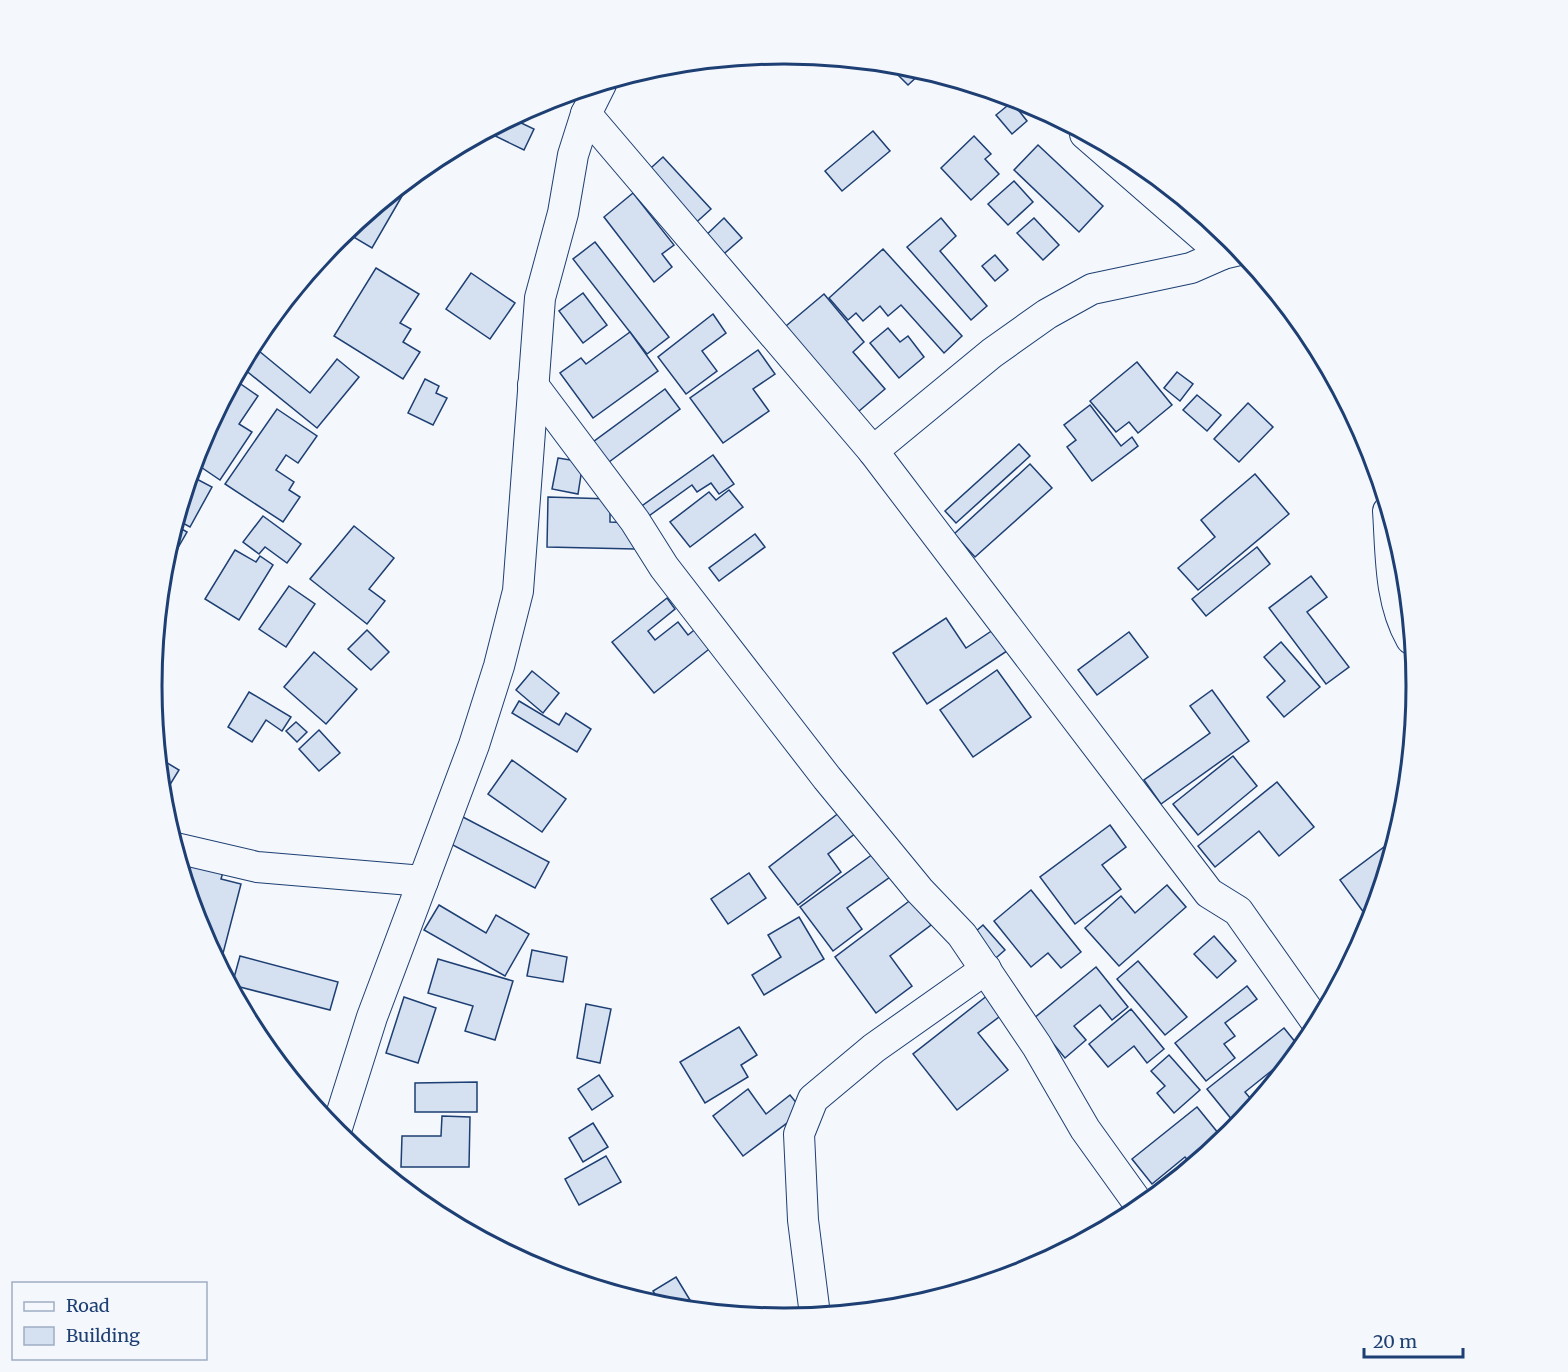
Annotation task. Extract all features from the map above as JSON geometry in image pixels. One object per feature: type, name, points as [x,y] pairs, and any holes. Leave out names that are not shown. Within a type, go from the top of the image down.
[{"type":"street","points":[[340,1119],[372,1017],[474,745],[499,666],[518,591],[540,298],[563,213],[573,154],[586,114],[596,94]]},
{"type":"street","points":[[586,114],[873,451],[1112,762],[1209,893],[1238,911],[1311,1015]]},
{"type":"street","points":[[1126,167],[1214,238]]},
{"type":"street","points":[[873,451],[992,353],[1047,314],[1092,288],[1191,268],[1229,253]]},
{"type":"street","points":[[533,385],[635,521],[664,567],[827,778],[919,890],[962,935],[1037,1046],[1085,1129],[1135,1199]]},
{"type":"street","points":[[1392,556],[1395,595],[1402,622]]},
{"type":"street","points":[[185,850],[257,867],[423,881]]},
{"type":"street","points":[[814,1307],[803,1220],[800,1134],[813,1099],[874,1048],[986,969]]},
{"type":"building","points":[[898,75],[915,78],[908,85]]},
{"type":"building","points":[[1007,106],[1019,111],[1027,121],[1012,134],[996,115]]},
{"type":"building","points":[[522,123],[534,129],[524,150],[495,136]]},
{"type":"building","points":[[873,131],[890,151],[842,191],[825,171]]},
{"type":"building","points":[[974,136],[991,154],[985,159],[999,174],[971,200],[941,168]]},
{"type":"building","points":[[1038,145],[1103,206],[1079,232],[1014,170]]},
{"type":"building","points":[[663,157],[711,209],[690,228],[642,176]]},
{"type":"building","points":[[1014,181],[1033,202],[1008,225],[988,204]]},
{"type":"building","points":[[633,193],[674,245],[662,254],[672,267],[654,282],[604,217]]},
{"type":"building","points":[[402,196],[372,248],[355,238]]},
{"type":"building","points":[[724,218],[742,238],[718,259],[701,240]]},
{"type":"building","points":[[941,218],[956,236],[940,251],[987,306],[971,320],[907,247]]},
{"type":"building","points":[[1034,218],[1059,245],[1043,260],[1017,233]]},
{"type":"building","points":[[595,242],[669,337],[647,354],[573,259]]},
{"type":"building","points":[[883,249],[962,336],[944,353],[901,305],[888,316],[880,306],[863,321],[856,313],[848,320],[829,298]]},
{"type":"building","points":[[995,255],[1008,270],[995,281],[982,266]]},
{"type":"building","points":[[376,268],[419,294],[400,323],[411,329],[403,342],[420,352],[403,379],[334,336]]},
{"type":"building","points":[[471,273],[515,303],[490,339],[446,309]]},
{"type":"building","points":[[583,293],[607,325],[583,343],[559,311]]},
{"type":"building","points":[[824,294],[864,342],[853,352],[885,389],[852,417],[780,331]]},
{"type":"building","points":[[713,314],[726,333],[702,351],[717,371],[686,394],[658,357]]},
{"type":"building","points":[[888,328],[900,342],[908,336],[924,357],[899,378],[870,343]]},
{"type":"building","points":[[630,332],[658,371],[593,418],[560,373],[581,358],[586,364]]},
{"type":"building","points":[[758,350],[775,374],[753,389],[769,411],[723,443],[690,398]]},
{"type":"building","points":[[260,352],[310,393],[337,359],[359,377],[317,428],[248,372]]},
{"type":"building","points":[[1137,362],[1172,405],[1138,433],[1129,422],[1116,432],[1090,401]]},
{"type":"building","points":[[1177,372],[1193,384],[1180,401],[1164,388]]},
{"type":"building","points":[[425,379],[439,386],[436,393],[447,398],[433,425],[408,413]]},
{"type":"building","points":[[241,384],[258,396],[239,424],[252,432],[220,480],[202,468]]},
{"type":"building","points":[[665,389],[680,409],[609,462],[593,442]]},
{"type":"building","points":[[1197,395],[1221,415],[1207,431],[1183,410]]},
{"type":"building","points":[[1248,403],[1273,427],[1239,462],[1214,439]]},
{"type":"building","points":[[1090,405],[1121,446],[1132,437],[1138,446],[1092,481],[1067,447],[1076,440],[1064,425]]},
{"type":"building","points":[[277,409],[317,436],[298,463],[286,455],[276,470],[294,482],[289,490],[300,497],[283,522],[225,484]]},
{"type":"building","points":[[1019,444],[1030,456],[956,523],[945,511]]},
{"type":"building","points":[[713,455],[734,484],[719,494],[711,483],[697,492],[692,485],[646,518],[639,508]]},
{"type":"building","points":[[558,458],[583,462],[578,494],[552,489]]},
{"type":"building","points":[[1030,464],[1052,488],[975,557],[954,534]]},
{"type":"building","points":[[1255,474],[1289,514],[1198,590],[1178,568],[1215,537],[1201,520]]},
{"type":"building","points":[[198,479],[212,487],[190,527],[184,524]]},
{"type":"building","points":[[729,490],[743,507],[690,547],[670,522],[709,492],[716,500]]},
{"type":"building","points":[[548,497],[610,499],[610,522],[635,523],[635,549],[547,547]]},
{"type":"building","points":[[263,516],[301,544],[287,563],[265,547],[259,554],[243,542]]},
{"type":"building","points":[[354,526],[394,558],[369,589],[385,601],[367,624],[310,579]]},
{"type":"building","points":[[183,530],[187,532],[179,546]]},
{"type":"building","points":[[755,534],[765,547],[719,581],[709,568]]},
{"type":"building","points":[[1257,547],[1270,564],[1206,616],[1192,599]]},
{"type":"building","points":[[235,550],[256,562],[260,556],[273,565],[239,620],[205,599]]},
{"type":"building","points":[[1311,576],[1327,597],[1307,612],[1349,667],[1326,684],[1269,608]]},
{"type":"building","points":[[289,586],[315,604],[286,647],[259,629]]},
{"type":"building","points":[[667,598],[675,609],[648,631],[655,640],[678,622],[688,635],[698,627],[713,646],[654,693],[612,642]]},
{"type":"building","points":[[946,618],[966,648],[993,630],[1007,651],[927,704],[893,653]]},
{"type":"building","points":[[367,630],[389,652],[371,670],[348,649]]},
{"type":"building","points":[[1129,632],[1148,657],[1097,695],[1078,670]]},
{"type":"building","points":[[1281,642],[1320,687],[1284,717],[1267,697],[1285,681],[1264,657]]},
{"type":"building","points":[[314,652],[357,689],[326,724],[284,687]]},
{"type":"building","points":[[997,670],[1031,717],[973,757],[940,710]]},
{"type":"building","points":[[532,671],[559,693],[543,713],[516,690]]},
{"type":"building","points":[[1212,690],[1249,741],[1161,804],[1144,780],[1210,733],[1190,706]]},
{"type":"building","points":[[249,692],[291,717],[282,731],[266,720],[252,742],[228,727]]},
{"type":"building","points":[[519,701],[559,725],[566,713],[591,729],[577,752],[512,713]]},
{"type":"building","points":[[296,722],[307,732],[297,742],[286,731]]},
{"type":"building","points":[[319,730],[340,753],[319,771],[299,749]]},
{"type":"building","points":[[1233,756],[1257,786],[1198,835],[1173,804]]},
{"type":"building","points":[[512,760],[566,799],[542,832],[488,794]]},
{"type":"building","points":[[168,763],[179,770],[171,784]]},
{"type":"building","points":[[1277,782],[1314,827],[1279,856],[1259,831],[1215,867],[1198,846]]},
{"type":"building","points":[[840,812],[856,833],[828,854],[841,872],[798,905],[769,867]]},
{"type":"building","points":[[461,816],[549,862],[535,888],[447,842]]},
{"type":"building","points":[[1110,825],[1126,847],[1102,865],[1121,889],[1075,924],[1040,877]]},
{"type":"building","points":[[1384,847],[1363,911],[1340,880]]},
{"type":"building","points":[[873,854],[890,877],[847,908],[862,929],[833,951],[800,907]]},
{"type":"building","points":[[187,859],[224,869],[221,879],[241,884],[223,953],[195,886]]},
{"type":"building","points":[[749,873],[766,898],[728,924],[711,899]]},
{"type":"building","points":[[1167,885],[1186,907],[1119,966],[1085,928],[1121,896],[1135,913]]},
{"type":"building","points":[[1031,890],[1081,952],[1061,968],[1048,953],[1031,967],[994,921]]},
{"type":"building","points":[[912,899],[931,925],[890,956],[912,986],[876,1013],[835,957]]},
{"type":"building","points":[[439,905],[486,933],[496,915],[529,934],[505,976],[424,930]]},
{"type":"building","points":[[799,917],[824,959],[764,995],[752,975],[781,957],[768,935]]},
{"type":"building","points":[[983,925],[1005,950],[989,964],[967,939]]},
{"type":"building","points":[[1214,936],[1236,961],[1217,978],[1194,954]]},
{"type":"building","points":[[532,950],[567,957],[563,982],[527,976]]},
{"type":"building","points":[[240,956],[338,982],[330,1010],[241,987],[235,975]]},
{"type":"building","points":[[438,959],[513,981],[495,1040],[465,1031],[473,1006],[428,993]]},
{"type":"building","points":[[1138,961],[1187,1017],[1165,1035],[1117,979]]},
{"type":"building","points":[[1096,967],[1128,1007],[1112,1020],[1100,1005],[1074,1026],[1086,1040],[1065,1058],[1033,1019]]},
{"type":"building","points":[[1247,986],[1257,999],[1225,1023],[1235,1036],[1224,1044],[1235,1058],[1206,1081],[1175,1043]]},
{"type":"building","points":[[988,995],[1003,1014],[978,1033],[1008,1070],[957,1110],[913,1054]]},
{"type":"building","points":[[404,997],[436,1008],[418,1063],[386,1053]]},
{"type":"building","points":[[586,1004],[611,1009],[600,1063],[577,1058]]},
{"type":"building","points":[[1131,1009],[1164,1049],[1147,1063],[1134,1046],[1108,1067],[1089,1044]]},
{"type":"building","points":[[739,1027],[757,1055],[741,1065],[748,1077],[705,1103],[680,1062]]},
{"type":"building","points":[[1284,1028],[1294,1041],[1271,1071],[1245,1092],[1250,1097],[1230,1118],[1207,1089]]},
{"type":"building","points":[[1169,1055],[1200,1090],[1174,1113],[1157,1093],[1165,1086],[1151,1071]]},
{"type":"building","points":[[599,1075],[613,1096],[592,1110],[578,1089]]},
{"type":"building","points":[[477,1082],[477,1112],[415,1112],[415,1083]]},
{"type":"building","points":[[748,1089],[766,1114],[790,1095],[803,1111],[743,1156],[713,1116]]},
{"type":"building","points":[[1197,1107],[1217,1131],[1194,1153],[1187,1159],[1185,1157],[1152,1184],[1132,1159]]},
{"type":"building","points":[[442,1116],[470,1117],[469,1167],[401,1167],[402,1136],[441,1136]]},
{"type":"building","points":[[593,1123],[608,1147],[583,1162],[569,1138]]},
{"type":"building","points":[[606,1156],[621,1182],[579,1205],[565,1179]]},
{"type":"building","points":[[676,1277],[690,1300],[663,1296],[655,1294],[653,1291]]}]
